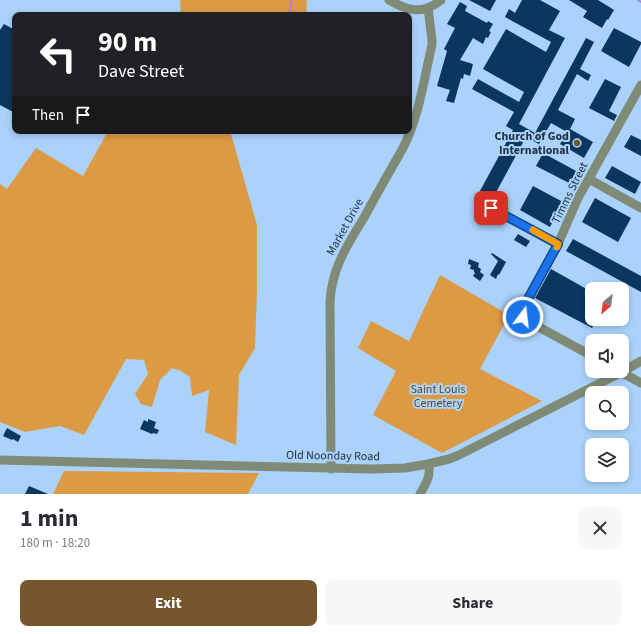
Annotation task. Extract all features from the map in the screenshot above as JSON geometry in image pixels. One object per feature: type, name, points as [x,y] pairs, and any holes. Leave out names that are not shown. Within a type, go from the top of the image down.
[{"type":"street","points":[[389,0],[401,7],[412,10],[434,6],[441,0]]},
{"type":"street","name":"Market Drive","points":[[412,128],[432,45],[428,8]]},
{"type":"street","name":"Timms Street","points":[[585,352],[526,320],[522,313],[523,308],[558,244],[578,198],[641,85]]},
{"type":"street","name":"Market Drive","points":[[331,469],[330,301],[333,280],[347,248],[410,134]]},
{"type":"street","points":[[589,179],[641,208]]},
{"type":"street","points":[[491,208],[558,244]]},
{"type":"street","name":"Old Noonday Road","points":[[629,367],[641,361]]},
{"type":"street","points":[[629,377],[641,383]]},
{"type":"street","name":"Old Noonday Road","points":[[0,460],[331,469],[391,468],[428,464],[449,459],[608,378]]},
{"type":"street","points":[[420,494],[429,476],[428,464]]},
{"type":"green space","points":[[180,0],[307,0],[306,12],[181,12]]},
{"type":"green space","points":[[106,134],[231,134],[257,225],[255,348],[239,375],[236,445],[205,432],[209,390],[192,396],[190,377],[181,371],[172,368],[160,380],[152,407],[141,404],[135,394],[148,374],[144,360],[126,359],[84,435],[60,426],[25,432],[0,422],[0,184],[7,189],[36,148],[83,176]]},
{"type":"green space","name":"Saint Louis Cemetery","points":[[440,275],[509,315],[480,369],[542,401],[442,453],[373,415],[396,371],[358,348],[371,321],[409,341]]},
{"type":"green space","points":[[64,471],[259,473],[248,494],[53,494]]},
{"type":"building","points":[[469,0],[496,0],[490,11]]},
{"type":"building","points":[[522,0],[540,0],[560,11],[549,30],[565,38],[519,124],[535,133],[586,38],[594,42],[580,69],[591,75],[588,81],[577,74],[558,110],[575,119],[570,129],[593,142],[584,158],[560,144],[567,132],[551,123],[539,144],[526,137],[493,198],[480,191],[513,130],[506,126],[514,112],[472,89],[478,79],[519,102],[524,92],[483,69],[506,29],[546,52],[551,42],[505,17],[509,9],[515,13]]},
{"type":"building","points":[[569,0],[598,0],[614,10],[602,28],[583,17],[587,11]]},
{"type":"building","points":[[460,2],[467,6],[465,11],[487,23],[488,21],[493,24],[489,31],[491,32],[488,38],[486,37],[483,44],[473,38],[460,60],[473,64],[470,76],[464,74],[463,79],[461,78],[454,103],[446,101],[450,90],[437,86],[447,51],[444,49],[455,28],[447,24]]},
{"type":"building","points":[[4,24],[12,28],[12,111],[0,105],[0,30]]},
{"type":"building","points":[[614,28],[641,42],[629,67],[601,51]]},
{"type":"building","points":[[605,79],[621,87],[609,111],[617,115],[614,121],[589,108]]},
{"type":"building","points":[[631,135],[641,140],[641,156],[624,147]]},
{"type":"building","points":[[543,153],[578,172],[571,184],[536,166]]},
{"type":"building","points":[[612,166],[641,182],[635,194],[605,178]]},
{"type":"building","points":[[533,186],[563,202],[550,227],[520,210]]},
{"type":"building","points":[[595,198],[631,218],[618,242],[582,222]]},
{"type":"building","points":[[518,234],[530,241],[526,247],[514,240]]},
{"type":"building","points":[[573,239],[641,276],[641,292],[629,285],[629,282],[623,282],[566,251]]},
{"type":"building","points":[[492,253],[506,262],[496,279],[490,275],[498,261],[491,254]]},
{"type":"building","points":[[469,259],[479,263],[478,267],[481,269],[480,272],[484,275],[480,281],[473,276],[475,273],[474,270],[470,269],[471,265],[468,264]]},
{"type":"building","points":[[551,269],[585,288],[585,324],[535,298]]},
{"type":"building","points":[[148,419],[156,422],[154,428],[159,430],[157,434],[152,434],[140,429],[144,420],[148,422]]},
{"type":"building","points":[[7,428],[21,436],[18,442],[3,436]]},
{"type":"building","points":[[29,486],[48,494],[25,494]]},
{"type":"waterway","points":[[290,12],[292,0]]},
{"type":"slow traffic","points":[[533,230],[558,244],[557,247]]},
{"type":"place","name":"Church of God International","points":[[577,143]]},
{"type":"route","points":[[491,208],[558,244],[523,308],[523,317]]}]
